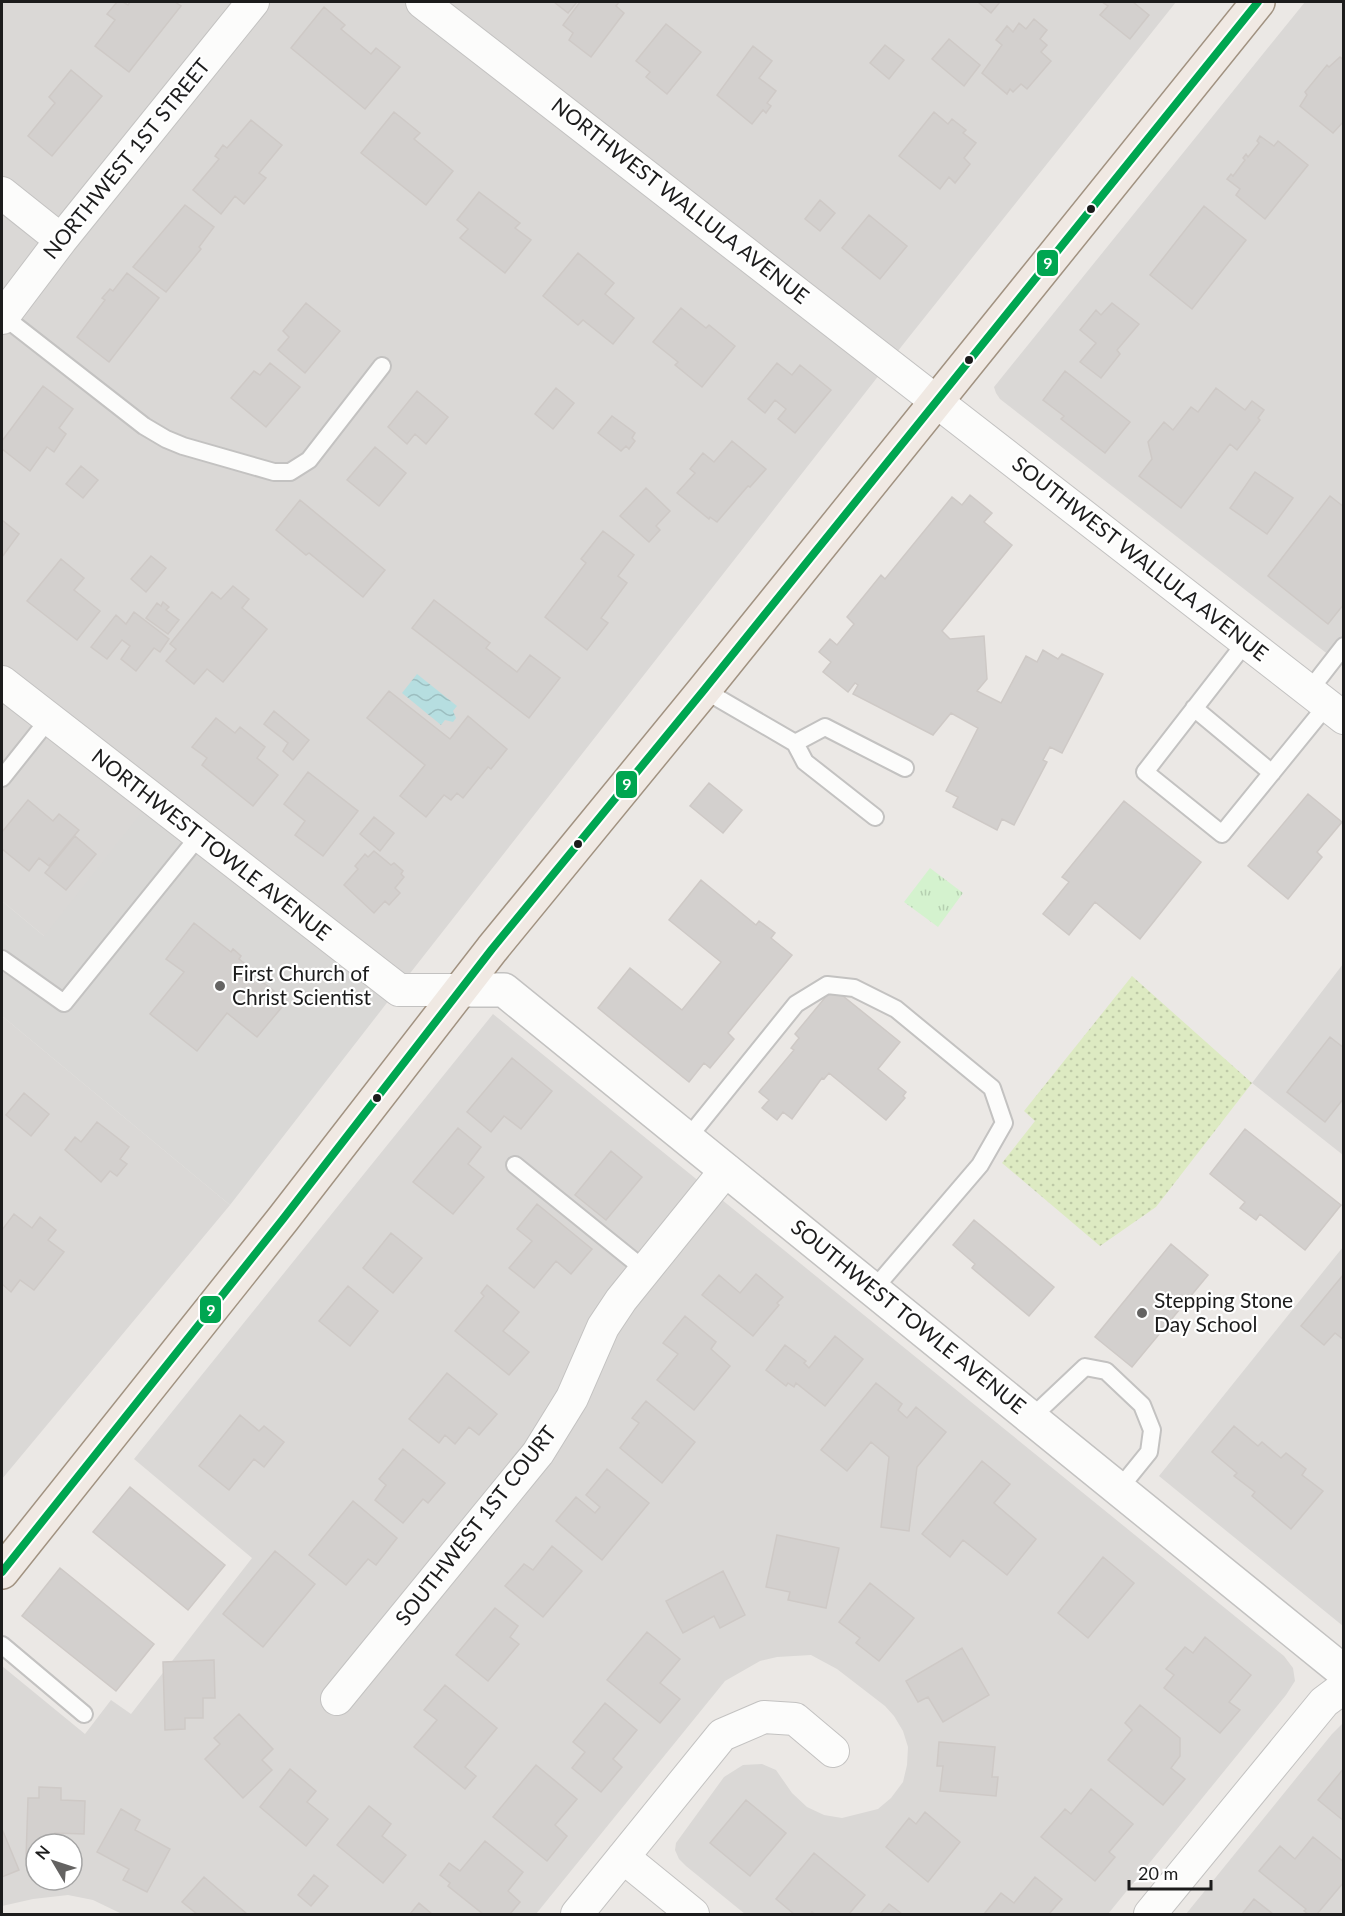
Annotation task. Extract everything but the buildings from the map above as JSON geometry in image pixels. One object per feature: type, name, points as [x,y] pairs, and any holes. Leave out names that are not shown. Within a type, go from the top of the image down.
[{"type":"main road","points":[[2,1572],[283,1219],[500,940],[1258,2]]},
{"type":"street","name":"NORTHWEST 1ST STREET","points":[[2,317],[61,240],[253,2]]},
{"type":"street","name":"NORTHWEST WALLULA AVENUE","points":[[422,2],[937,401]]},
{"type":"street","points":[[2,193],[61,240]]},
{"type":"street","name":"SOUTHWEST WALLULA AVENUE","points":[[937,401],[1326,705]]},
{"type":"street","name":"NORTHWEST TOWLE AVENUE","points":[[2,682],[399,990],[462,990]]},
{"type":"street","name":"SOUTHWEST TOWLE AVENUE","points":[[462,990],[504,990],[1344,1672]]},
{"type":"street","name":"SOUTHWEST 1ST COURT","points":[[337,1699],[538,1453],[572,1398],[603,1327],[645,1270],[726,1170]]},
{"type":"street","points":[[1150,1914],[1324,1702],[1344,1687]]},
{"type":"street","points":[[577,1914],[722,1735],[764,1717],[795,1719],[833,1750]]},
{"type":"street","points":[[623,1857],[693,1914]]},
{"type":"lane","points":[[2,317],[144,426],[166,439],[274,472],[290,472],[309,460],[382,366]]},
{"type":"lane","points":[[1246,642],[1145,772],[1222,834],[1326,705],[1344,646]]},
{"type":"lane","points":[[704,690],[795,743],[805,762],[875,817]]},
{"type":"lane","points":[[1194,708],[1272,773]]},
{"type":"lane","points":[[2,778],[49,719]]},
{"type":"lane","points":[[795,743],[825,727],[905,768]]},
{"type":"lane","points":[[2,959],[64,1003],[199,836]]},
{"type":"lane","points":[[687,1139],[796,1004],[827,985],[854,988],[896,1009],[992,1088],[1004,1123],[980,1165],[873,1290]]},
{"type":"lane","points":[[516,1165],[645,1270]]},
{"type":"lane","points":[[1031,1418],[1085,1367],[1106,1371],[1142,1405],[1152,1430],[1149,1452],[1119,1489]]},
{"type":"lane","points":[[2,1645],[84,1714]]},
{"type":"shaded area","points":[[2,2],[1176,2],[905,342],[393,995],[44,936],[2,901]]},
{"type":"shaded area","points":[[1305,2],[1343,2],[1343,666],[1000,399],[994,387]]},
{"type":"shaded area","points":[[148,804],[393,995],[230,1205],[2,1016],[2,901],[44,936]]},
{"type":"shaded area","points":[[1343,964],[1343,1155],[1252,1083]]},
{"type":"shaded area","points":[[493,1014],[1284,1656],[1293,1668],[1295,1681],[1108,1914],[745,1914],[686,1866],[679,1859],[675,1850],[676,1843],[724,1777],[743,1765],[762,1764],[776,1770],[792,1793],[807,1807],[824,1815],[842,1818],[878,1809],[891,1798],[903,1782],[908,1747],[903,1731],[894,1716],[885,1706],[837,1669],[811,1655],[777,1657],[760,1661],[725,1681],[536,1914],[122,1914],[93,1900],[68,1895],[33,1899],[2,1906],[2,1666],[85,1734],[111,1700],[131,1714],[252,1558],[134,1459]]},
{"type":"shaded area","points":[[2,1016],[230,1205],[2,1479]]},
{"type":"shaded area","points":[[1343,1247],[1343,1626],[1159,1476]]},
{"type":"shaded area","points":[[1343,1723],[1343,1914],[1186,1914],[1332,1734]]},
{"type":"green space","points":[[930,868],[963,893],[938,927],[904,902]]},
{"type":"green space","points":[[1132,976],[1252,1083],[1156,1207],[1100,1246],[1002,1163],[1035,1121],[1024,1111]]},
{"type":"water","points":[[417,674],[457,706],[453,711],[456,718],[453,722],[445,720],[441,725],[402,693]]},
{"type":"transit line","name":"9","points":[[2,1572],[283,1219],[492,949],[704,690],[1258,2]]},
{"type":"place","name":"First Church of Christ Scientist","points":[[220,986]]},
{"type":"place","name":"Stepping Stone Day School","points":[[1142,1313]]}]
